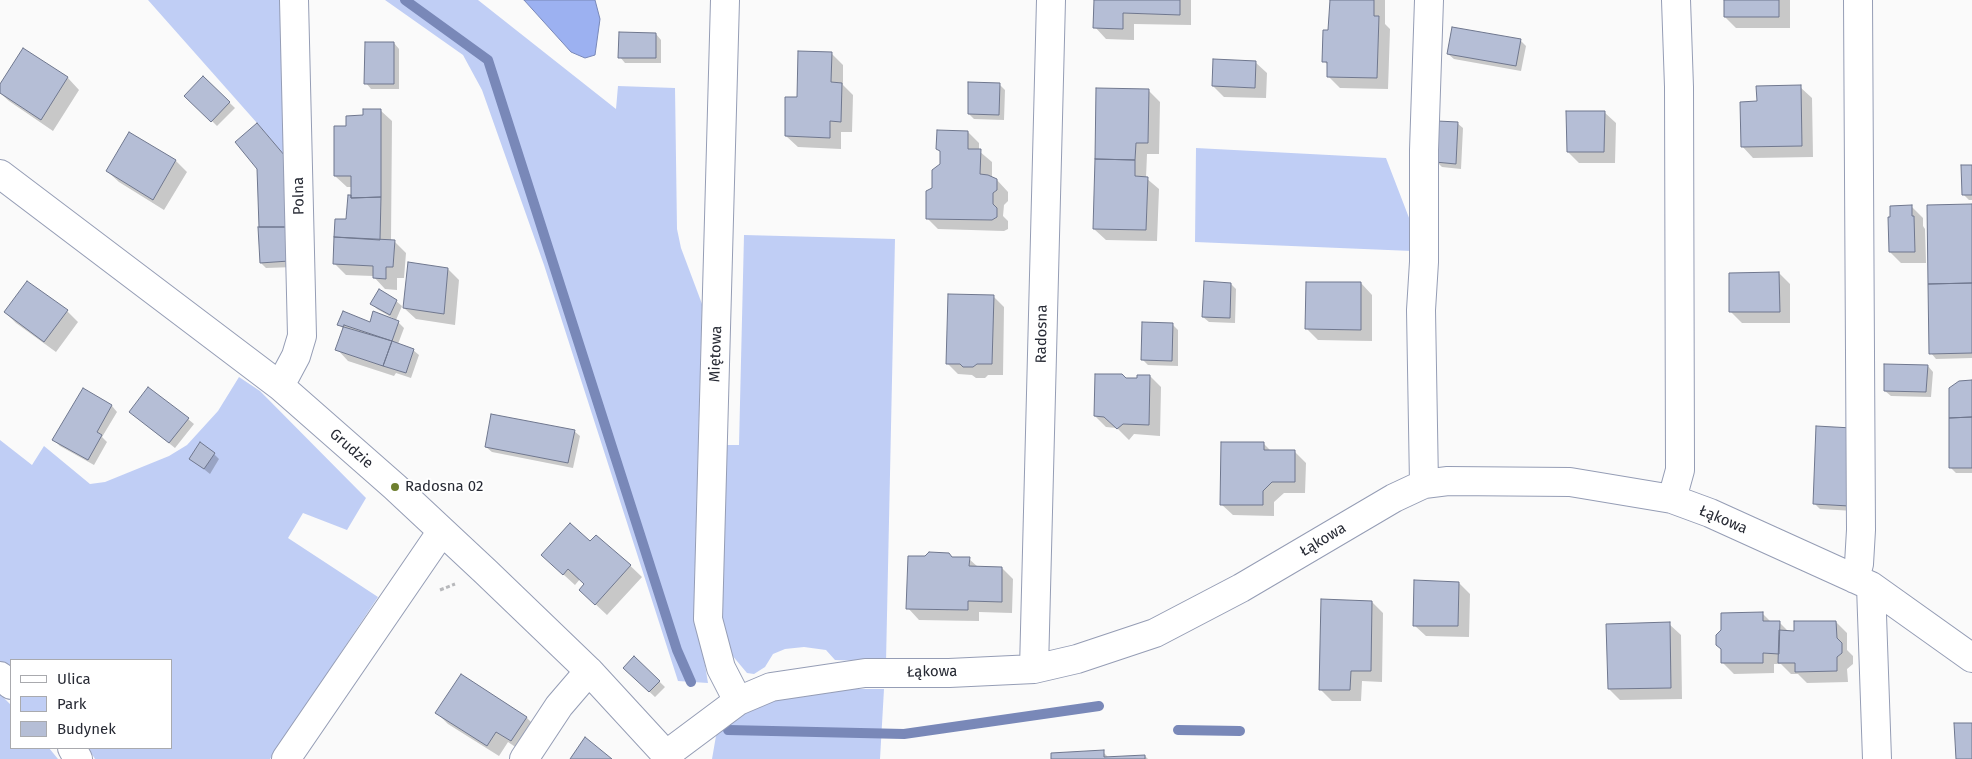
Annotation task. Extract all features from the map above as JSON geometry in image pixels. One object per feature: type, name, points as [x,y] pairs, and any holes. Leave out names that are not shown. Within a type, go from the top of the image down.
[{"type":"street","name":"Polna","points":[[280,386],[296,356],[302,336],[294,0]]},
{"type":"street","name":"Miętowa","points":[[725,0],[708,619],[721,668],[738,701]]},
{"type":"street","name":"Radosna","points":[[1034,669],[1051,0]]},
{"type":"street","points":[[1424,484],[1421,310],[1424,262],[1424,150],[1429,0]]},
{"type":"street","points":[[1672,499],[1680,470],[1679,87],[1676,0]]},
{"type":"street","points":[[1858,0],[1861,530],[1859,564],[1863,582],[1877,759]]},
{"type":"street","name":"Grudzie","points":[[0,174],[280,386],[442,531],[589,671],[668,756]]},
{"type":"street","name":"Łąkowa","points":[[668,756],[738,701],[771,687],[865,673],[949,673],[1034,669],[1078,659],[1155,633],[1241,588],[1359,518],[1424,484],[1448,481],[1570,482],[1672,499],[1710,513],[1863,582],[1972,658]]},
{"type":"street","points":[[286,759],[442,531]]},
{"type":"street","points":[[524,759],[559,706],[589,671]]},
{"type":"street","points":[[0,676],[10,684]]},
{"type":"green space","points":[[148,0],[281,0],[285,156],[257,123]]},
{"type":"green space","points":[[385,0],[478,0],[616,109],[618,86],[675,88],[677,229],[681,248],[702,304],[694,599],[708,683],[678,681],[544,265],[482,90],[463,55]]},
{"type":"green space","points":[[1196,148],[1386,158],[1411,223],[1412,251],[1195,242]]},
{"type":"green space","points":[[744,235],[895,239],[886,662],[835,660],[826,650],[804,647],[785,649],[773,654],[765,667],[754,674],[747,673],[726,648],[720,620],[723,445],[739,445]]},
{"type":"green space","points":[[239,377],[260,391],[366,498],[347,530],[303,513],[288,538],[378,597],[270,759],[95,759],[89,749],[172,749],[172,659],[10,659],[10,672],[0,664],[0,440],[32,465],[44,446],[90,484],[105,482],[169,456],[187,445],[218,411]]},
{"type":"green space","points":[[843,689],[884,689],[880,759],[712,759],[716,736],[737,711],[776,698]]},
{"type":"green space","points":[[0,694],[10,704],[10,749],[50,749],[58,759],[0,759]]},
{"type":"water","points":[[524,0],[595,0],[600,19],[595,55],[585,58],[571,52]]},
{"type":"building","points":[[1094,0],[1180,0],[1180,15],[1123,13],[1123,29],[1093,28]]},
{"type":"building","points":[[1330,0],[1374,0],[1374,16],[1379,16],[1377,78],[1327,77],[1327,62],[1322,62],[1323,30],[1328,30]]},
{"type":"building","points":[[1724,0],[1779,0],[1779,17],[1724,17]]},
{"type":"building","points":[[1452,27],[1521,39],[1516,66],[1447,54]]},
{"type":"building","points":[[619,32],[656,33],[656,58],[618,58]]},
{"type":"building","points":[[365,42],[394,42],[394,84],[364,84]]},
{"type":"building","points":[[23,48],[68,77],[41,120],[0,93],[0,84]]},
{"type":"building","points":[[798,51],[832,52],[831,82],[842,83],[841,122],[830,121],[830,138],[785,136],[785,97],[797,97]]},
{"type":"building","points":[[1213,59],[1256,61],[1255,88],[1212,86]]},
{"type":"building","points":[[203,76],[230,102],[211,122],[184,96]]},
{"type":"building","points":[[968,82],[1000,83],[999,115],[968,114]]},
{"type":"building","points":[[1801,85],[1802,146],[1741,147],[1740,102],[1757,101],[1756,86]]},
{"type":"building","points":[[1096,88],[1149,89],[1148,143],[1136,143],[1135,160],[1095,159]]},
{"type":"building","points":[[363,109],[381,109],[381,197],[351,198],[351,176],[334,176],[334,126],[346,126],[346,116],[363,115]]},
{"type":"building","points":[[1566,111],[1605,111],[1604,152],[1567,152]]},
{"type":"building","points":[[1437,121],[1458,122],[1456,164],[1435,162]]},
{"type":"building","points":[[257,123],[285,156],[288,227],[259,227],[257,169],[235,142]]},
{"type":"building","points":[[937,130],[968,131],[968,149],[981,149],[980,174],[997,179],[997,190],[993,193],[993,204],[997,208],[997,217],[992,220],[926,219],[926,191],[932,188],[932,170],[940,164],[940,151],[936,149]]},
{"type":"building","points":[[129,132],[176,160],[153,200],[106,171]]},
{"type":"building","points":[[1095,159],[1135,160],[1135,176],[1148,177],[1146,230],[1093,229]]},
{"type":"building","points":[[1961,165],[1972,165],[1972,195],[1962,195]]},
{"type":"building","points":[[348,195],[351,195],[351,198],[381,197],[380,240],[334,237],[335,219],[346,219]]},
{"type":"building","points":[[1972,204],[1972,283],[1928,284],[1927,205]]},
{"type":"building","points":[[1912,205],[1915,252],[1889,252],[1888,217],[1890,217],[1890,206]]},
{"type":"building","points":[[258,227],[288,227],[289,261],[260,263]]},
{"type":"building","points":[[334,237],[395,240],[393,267],[386,267],[386,279],[373,278],[373,266],[333,264]]},
{"type":"building","points":[[408,262],[448,268],[444,314],[403,308]]},
{"type":"building","points":[[1779,272],[1780,312],[1729,312],[1729,273]]},
{"type":"building","points":[[27,281],[68,310],[44,342],[4,312]]},
{"type":"building","points":[[1204,281],[1231,283],[1230,318],[1202,317]]},
{"type":"building","points":[[1306,282],[1361,282],[1361,330],[1305,329]]},
{"type":"building","points":[[1972,283],[1972,353],[1929,354],[1928,284]]},
{"type":"building","points":[[379,289],[397,300],[390,315],[370,304]]},
{"type":"building","points":[[948,294],[994,295],[992,364],[977,364],[973,367],[963,367],[960,364],[946,364]]},
{"type":"building","points":[[343,311],[370,322],[373,311],[399,321],[392,341],[337,325]]},
{"type":"building","points":[[1142,322],[1173,323],[1172,361],[1141,360]]},
{"type":"building","points":[[344,325],[392,341],[383,366],[335,350]]},
{"type":"building","points":[[392,341],[414,349],[406,373],[383,366]]},
{"type":"building","points":[[1884,364],[1928,365],[1926,392],[1884,391]]},
{"type":"building","points":[[1095,374],[1122,374],[1126,378],[1137,378],[1137,375],[1150,375],[1149,425],[1123,424],[1117,429],[1104,417],[1094,416]]},
{"type":"building","points":[[1972,380],[1972,417],[1949,418],[1949,388],[1959,381]]},
{"type":"building","points":[[148,387],[189,418],[169,443],[129,412]]},
{"type":"building","points":[[83,388],[112,405],[97,432],[102,435],[88,460],[52,440]]},
{"type":"building","points":[[491,414],[575,430],[568,463],[485,447]]},
{"type":"building","points":[[1972,417],[1972,468],[1949,468],[1949,418]]},
{"type":"building","points":[[1816,426],[1852,428],[1849,506],[1813,504]]},
{"type":"building","points":[[200,442],[215,453],[204,469],[189,459]]},
{"type":"building","points":[[1221,442],[1264,442],[1264,450],[1295,450],[1295,482],[1272,482],[1263,491],[1263,505],[1220,505]]},
{"type":"building","points":[[570,523],[590,541],[596,535],[631,565],[595,605],[579,590],[584,584],[568,569],[563,575],[541,555]]},
{"type":"building","points":[[929,552],[949,553],[952,557],[970,557],[969,566],[1002,567],[1002,602],[968,601],[968,610],[906,609],[908,556],[925,556]]},
{"type":"building","points":[[1414,580],[1459,582],[1458,626],[1413,626]]},
{"type":"building","points":[[1321,599],[1372,601],[1371,671],[1351,671],[1350,690],[1319,690]]},
{"type":"building","points":[[1763,612],[1763,621],[1780,621],[1779,654],[1763,653],[1763,663],[1721,663],[1721,649],[1716,645],[1716,635],[1721,630],[1721,613]]},
{"type":"building","points":[[1794,621],[1836,621],[1837,638],[1842,643],[1842,653],[1837,657],[1837,671],[1795,672],[1795,663],[1778,663],[1779,630],[1794,631]]},
{"type":"building","points":[[1670,622],[1671,688],[1608,689],[1606,624]]},
{"type":"building","points":[[634,656],[660,681],[649,692],[623,668]]},
{"type":"building","points":[[461,674],[527,717],[511,741],[496,732],[487,746],[435,713]]},
{"type":"building","points":[[1954,723],[1972,723],[1972,759],[1956,759]]},
{"type":"building","points":[[585,737],[612,759],[570,759]]},
{"type":"building","points":[[1104,750],[1104,757],[1145,755],[1145,759],[1051,759],[1051,753]]},
{"type":"waterway","points":[[405,0],[488,60],[677,650],[691,682]]},
{"type":"waterway","points":[[728,730],[904,734],[1099,706]]},
{"type":"waterway","points":[[1178,730],[1240,731]]},
{"type":"place","name":"Radosna 02","points":[[395,487]]}]
